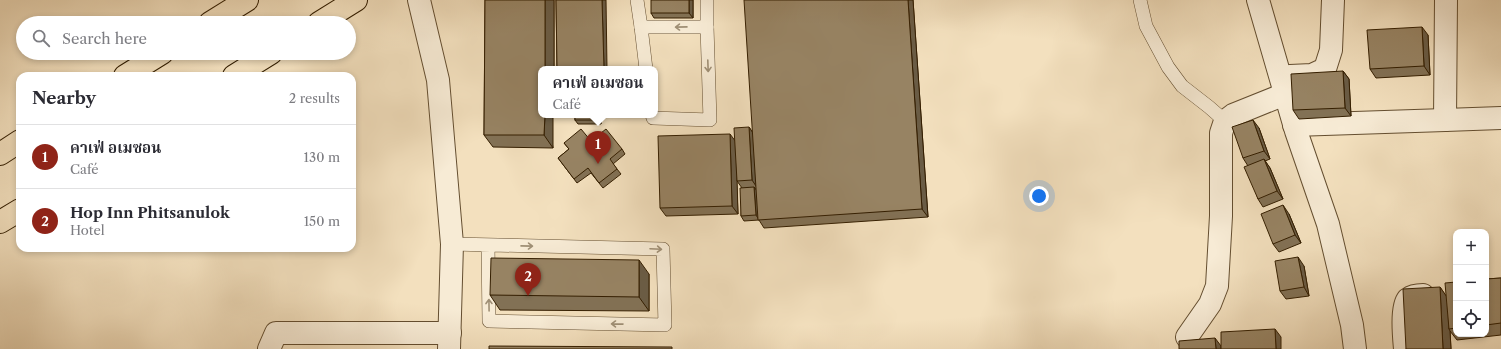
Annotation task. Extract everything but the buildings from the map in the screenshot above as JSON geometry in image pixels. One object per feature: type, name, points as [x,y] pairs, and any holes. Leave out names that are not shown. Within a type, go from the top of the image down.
[{"type":"main road","points":[[222,16],[248,0]]},
{"type":"main road","points":[[330,16],[356,0]]},
{"type":"main road","points":[[131,72],[151,60]]},
{"type":"main road","points":[[240,72],[260,60]]},
{"type":"main road","points":[[0,154],[16,144]]},
{"type":"main road","points":[[0,222],[16,212]]},
{"type":"street","points":[[269,349],[276,333],[450,341],[452,244],[438,80],[420,0]]},
{"type":"street","points":[[1258,0],[1294,125],[1328,224],[1352,324],[1354,349]]},
{"type":"street","points":[[1187,337],[1210,304],[1217,286],[1221,216],[1221,133],[1225,121],[1283,85],[1312,76],[1325,69],[1331,50],[1332,0]]},
{"type":"street","points":[[1445,120],[1446,0]]},
{"type":"street","points":[[1294,125],[1501,118]]},
{"type":"street","points":[[1405,349],[1404,305],[1409,299],[1416,296],[1435,294]]},
{"type":"lane","points":[[637,0],[646,66]]},
{"type":"lane","points":[[652,118],[710,120],[707,0]]},
{"type":"lane","points":[[1140,0],[1146,26],[1168,67],[1182,86],[1225,121]]},
{"type":"lane","points":[[641,27],[707,27]]},
{"type":"lane","points":[[452,244],[663,249],[665,325],[489,321],[488,245]]},
{"type":"place","name":"คาเฟ่ อเมซอน","points":[[598,164]]},
{"type":"place","name":"Hop Inn Phitsanulok","points":[[528,296]]}]
